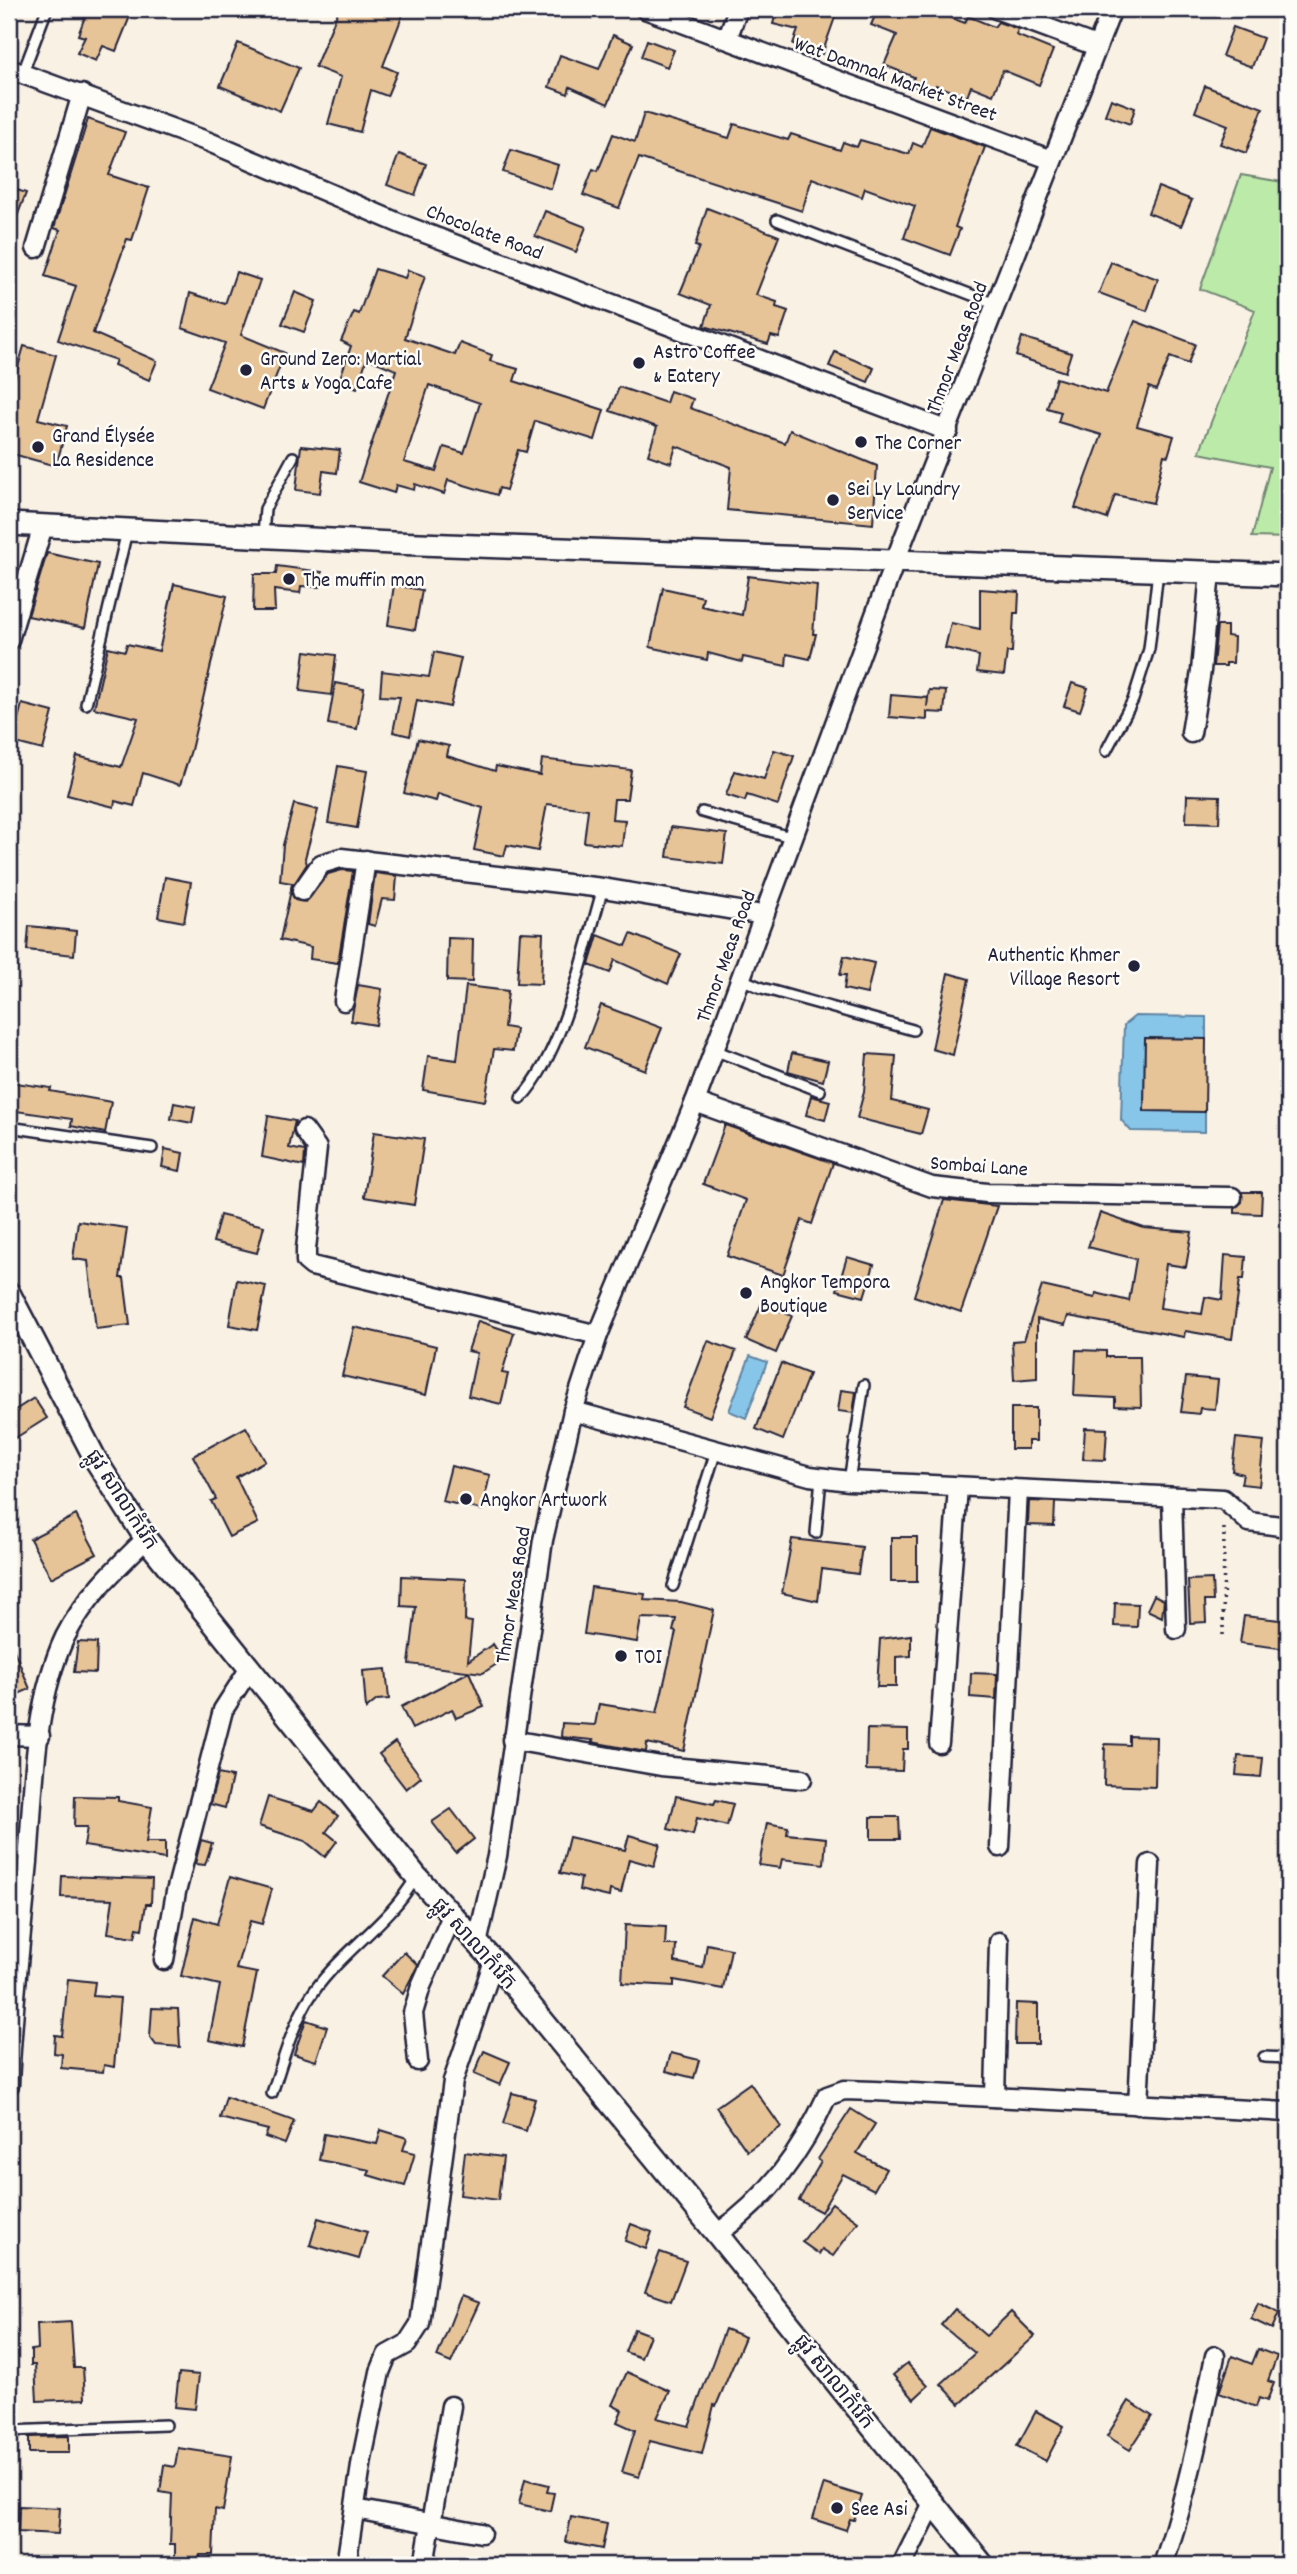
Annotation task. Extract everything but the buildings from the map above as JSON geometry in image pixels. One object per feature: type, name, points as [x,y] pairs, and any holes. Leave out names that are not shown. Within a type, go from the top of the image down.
[{"type":"street","name":"Wat Damnak Market Street","points":[[645,9],[1052,160]]},
{"type":"street","points":[[727,39],[738,9]]},
{"type":"street","points":[[996,9],[1096,46]]},
{"type":"street","name":"Thmor Meas Road","points":[[477,1944],[497,1856],[543,1540],[573,1412],[598,1335],[711,1108],[714,1050],[763,915],[794,838],[895,561],[998,305],[1112,9]]},
{"type":"street","name":"Chocolate Road","points":[[15,72],[209,142],[401,224],[948,431]]},
{"type":"street","points":[[36,248],[82,94]]},
{"type":"street","points":[[9,524],[1288,575]]},
{"type":"street","points":[[9,640],[43,526]]},
{"type":"street","points":[[1191,733],[1201,671],[1210,572]]},
{"type":"street","points":[[302,891],[320,864],[341,858],[603,887],[763,915]]},
{"type":"street","points":[[344,1001],[366,860]]},
{"type":"street","name":"Sombai Lane","points":[[711,1108],[932,1187],[987,1193],[1232,1197]]},
{"type":"street","points":[[304,1130],[317,1148],[306,1249],[306,1261],[312,1266],[598,1335]]},
{"type":"street","name":"ផ្លូវ សាលាកំរើក","points":[[9,1293],[97,1462],[146,1539],[416,1876],[494,1961],[983,2565]]},
{"type":"street","points":[[573,1412],[821,1478],[1223,1499],[1249,1522],[1288,1527]]},
{"type":"street","points":[[939,1743],[958,1487]]},
{"type":"street","points":[[1000,1847],[1018,1490]]},
{"type":"street","points":[[1172,1497],[1177,1629]]},
{"type":"street","points":[[9,2085],[40,1736],[52,1673],[65,1637],[111,1573],[146,1539]]},
{"type":"street","points":[[164,1960],[176,1892],[223,1710],[250,1668]]},
{"type":"street","points":[[9,1735],[40,1736]]},
{"type":"street","points":[[512,1740],[661,1766],[802,1779]]},
{"type":"street","points":[[1138,2105],[1150,1864]]},
{"type":"street","points":[[418,2061],[413,2013],[421,1986],[452,1916]]},
{"type":"street","points":[[995,2097],[999,1942]]},
{"type":"street","points":[[346,2565],[362,2459],[380,2372],[387,2355],[407,2344],[420,2324],[453,2081],[494,1961]]},
{"type":"street","points":[[717,2234],[753,2207],[779,2178],[793,2159],[830,2094],[874,2091],[1288,2112]]},
{"type":"street","points":[[1163,2565],[1189,2479],[1215,2356]]},
{"type":"street","points":[[424,2565],[451,2406]]},
{"type":"street","points":[[902,2565],[933,2503]]},
{"type":"street","points":[[355,2509],[481,2533]]},
{"type":"lane","points":[[15,72],[47,9]]},
{"type":"lane","points":[[777,220],[998,305]]},
{"type":"lane","points":[[263,536],[265,509],[293,457]]},
{"type":"lane","points":[[86,704],[127,530]]},
{"type":"lane","points":[[1106,751],[1133,700],[1145,662],[1158,571]]},
{"type":"lane","points":[[702,812],[794,838]]},
{"type":"lane","points":[[521,1098],[536,1081],[558,1034],[603,887]]},
{"type":"lane","points":[[741,979],[762,988],[914,1030]]},
{"type":"lane","points":[[714,1050],[820,1091]]},
{"type":"lane","points":[[9,1127],[152,1148]]},
{"type":"lane","points":[[849,1481],[864,1384]]},
{"type":"lane","points":[[673,1586],[716,1451]]},
{"type":"lane","points":[[816,1533],[821,1478]]},
{"type":"lane","points":[[272,2093],[307,2002],[350,1950],[395,1909],[416,1876]]},
{"type":"lane","points":[[1264,2057],[1288,2058]]},
{"type":"lane","points":[[9,2431],[166,2425]]},
{"type":"path","points":[[1223,1499],[1223,1635]]},
{"type":"green space","points":[[1241,175],[1288,183],[1288,538],[1252,537],[1270,467],[1199,453],[1255,310],[1200,289]]},
{"type":"water","points":[[1135,1016],[1206,1017],[1206,1039],[1145,1038],[1144,1110],[1205,1112],[1205,1132],[1131,1131],[1121,1120],[1124,1025]]},
{"type":"water","points":[[750,1356],[767,1362],[746,1418],[729,1411]]},
{"type":"place","name":"Astro Coffee & Eatery","points":[[639,363]]},
{"type":"place","name":"Ground Zero: Martial Arts & Yoga Cafe","points":[[246,370]]},
{"type":"place","name":"The Corner","points":[[861,442]]},
{"type":"place","name":"Grand Élysée La Residence","points":[[38,447]]},
{"type":"place","name":"Sei Ly Laundry Service","points":[[833,500]]},
{"type":"place","name":"The muffin man","points":[[289,579]]},
{"type":"place","name":"Authentic Khmer Village Resort","points":[[1134,966]]},
{"type":"place","name":"Angkor Tempora Boutique","points":[[746,1293]]},
{"type":"place","name":"Angkor Artwork","points":[[466,1499]]},
{"type":"place","name":"TOI","points":[[621,1656]]},
{"type":"place","name":"See Asi","points":[[837,2508]]}]
